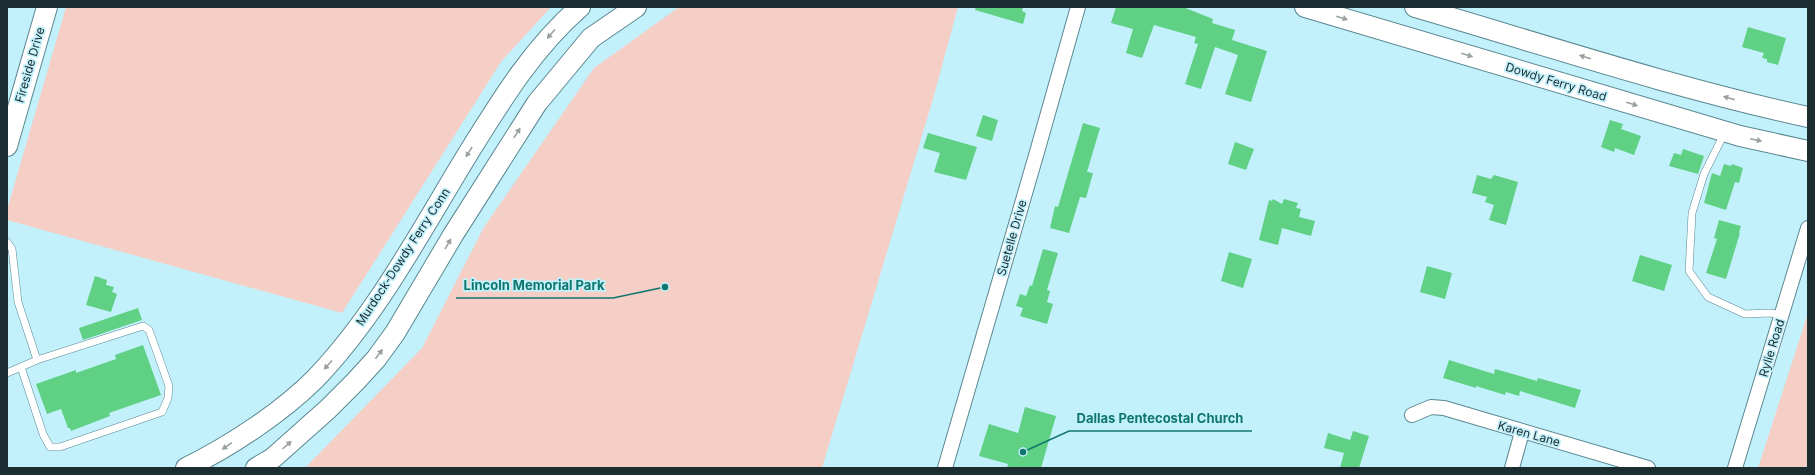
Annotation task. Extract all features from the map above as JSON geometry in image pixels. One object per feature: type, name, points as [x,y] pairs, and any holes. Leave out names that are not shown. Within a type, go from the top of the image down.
[{"type":"main road","name":"Fireside Drive","points":[[7,146],[47,7]]},
{"type":"main road","name":"Murdock-Dowdy Ferry Conn","points":[[186,468],[220,451],[286,404],[314,379],[345,345],[377,303],[507,90],[550,35],[580,7]]},
{"type":"main road","points":[[256,468],[273,458],[328,409],[376,359],[398,328],[465,216],[518,132],[553,82],[591,38],[636,7]]},
{"type":"main road","name":"Dowdy Ferry Road","points":[[1305,7],[1725,132],[1808,151]]},
{"type":"main road","points":[[1415,7],[1443,11],[1516,36],[1747,103],[1808,117]]},
{"type":"main road","points":[[1508,67],[1516,36]]},
{"type":"main road","points":[[440,199],[465,216]]},
{"type":"street","name":"Suetelle Drive","points":[[945,468],[1078,7]]},
{"type":"street","name":"Rylie Road","points":[[1735,468],[1808,228]]},
{"type":"street","name":"Karen Lane","points":[[1412,415],[1431,407],[1444,408],[1648,468]]},
{"type":"street","points":[[1512,468],[1522,432]]},
{"type":"lane","points":[[1725,132],[1704,174],[1692,213],[1689,271],[1708,297],[1745,314],[1770,313],[1782,315]]},
{"type":"lane","points":[[7,242],[12,249],[18,302],[37,360]]},
{"type":"lane","points":[[7,373],[37,360],[143,326],[149,330],[168,386],[168,398],[162,412],[60,447],[50,447],[43,434],[21,367]]},
{"type":"shaded area","points":[[66,7],[551,7],[501,62],[342,313],[7,220],[7,210]]},
{"type":"shaded area","points":[[679,7],[958,7],[933,99],[822,468],[305,468],[422,348],[484,227],[594,68]]},
{"type":"shaded area","points":[[1808,313],[1808,468],[1758,468]]},
{"type":"building","points":[[976,7],[1023,7],[1022,11],[1026,13],[1023,24],[975,10]]},
{"type":"building","points":[[1116,7],[1183,7],[1213,19],[1212,23],[1235,30],[1232,40],[1267,51],[1251,102],[1225,94],[1238,55],[1215,47],[1201,89],[1185,84],[1198,44],[1194,43],[1196,37],[1154,25],[1142,58],[1126,53],[1133,29],[1111,23]]},
{"type":"building","points":[[1748,27],[1786,38],[1778,65],[1767,62],[1767,59],[1762,58],[1764,53],[1742,47]]},
{"type":"building","points":[[983,115],[998,120],[992,141],[976,136]]},
{"type":"building","points":[[1610,120],[1623,124],[1621,129],[1641,136],[1634,155],[1615,148],[1614,152],[1601,147]]},
{"type":"building","points":[[1083,123],[1100,128],[1087,172],[1093,173],[1086,198],[1080,197],[1069,233],[1050,228],[1055,206],[1058,207]]},
{"type":"building","points":[[928,133],[977,147],[966,180],[934,172],[940,153],[923,148]]},
{"type":"building","points":[[1235,142],[1254,149],[1246,170],[1228,164]]},
{"type":"building","points":[[1683,149],[1704,156],[1698,174],[1669,166],[1674,153],[1681,155]]},
{"type":"building","points":[[1724,164],[1731,166],[1732,164],[1743,168],[1739,183],[1735,182],[1726,210],[1704,203],[1712,173],[1720,176]]},
{"type":"building","points":[[1477,175],[1491,179],[1494,175],[1518,182],[1506,225],[1489,220],[1494,205],[1485,202],[1487,197],[1472,193]]},
{"type":"building","points":[[1273,199],[1282,204],[1284,199],[1298,203],[1296,208],[1301,209],[1299,217],[1315,221],[1311,236],[1282,228],[1278,245],[1259,240],[1269,200],[1272,201]]},
{"type":"building","points":[[1719,220],[1741,226],[1726,279],[1706,273],[1717,239],[1714,238]]},
{"type":"building","points":[[1043,249],[1058,253],[1047,290],[1050,291],[1047,302],[1053,304],[1047,324],[1020,316],[1023,308],[1016,306],[1020,294],[1026,296],[1030,285],[1032,286]]},
{"type":"building","points":[[1229,252],[1252,259],[1243,288],[1221,281]]},
{"type":"building","points":[[1640,255],[1672,265],[1664,291],[1632,281]]},
{"type":"building","points":[[1427,266],[1452,273],[1445,299],[1420,292]]},
{"type":"building","points":[[95,276],[107,280],[106,285],[114,287],[112,292],[117,294],[111,312],[86,305]]},
{"type":"building","points":[[138,308],[142,320],[83,340],[79,328]]},
{"type":"building","points":[[143,345],[161,395],[109,413],[110,416],[71,431],[70,428],[68,428],[61,409],[47,414],[36,384],[76,370],[76,373],[116,359],[115,355]]},
{"type":"building","points":[[1449,360],[1494,374],[1495,369],[1537,381],[1538,378],[1581,390],[1575,408],[1520,391],[1519,396],[1506,392],[1505,395],[1443,378]]},
{"type":"building","points":[[1025,407],[1056,416],[1041,468],[1007,468],[1008,464],[979,456],[989,424],[1018,433]]},
{"type":"building","points":[[1353,431],[1369,436],[1359,468],[1340,468],[1344,453],[1324,448],[1328,433],[1350,440]]},
{"type":"place","name":"Lincoln Memorial Park","points":[[665,287]]},
{"type":"place","name":"Dallas Pentecostal Church","points":[[1023,452]]}]
